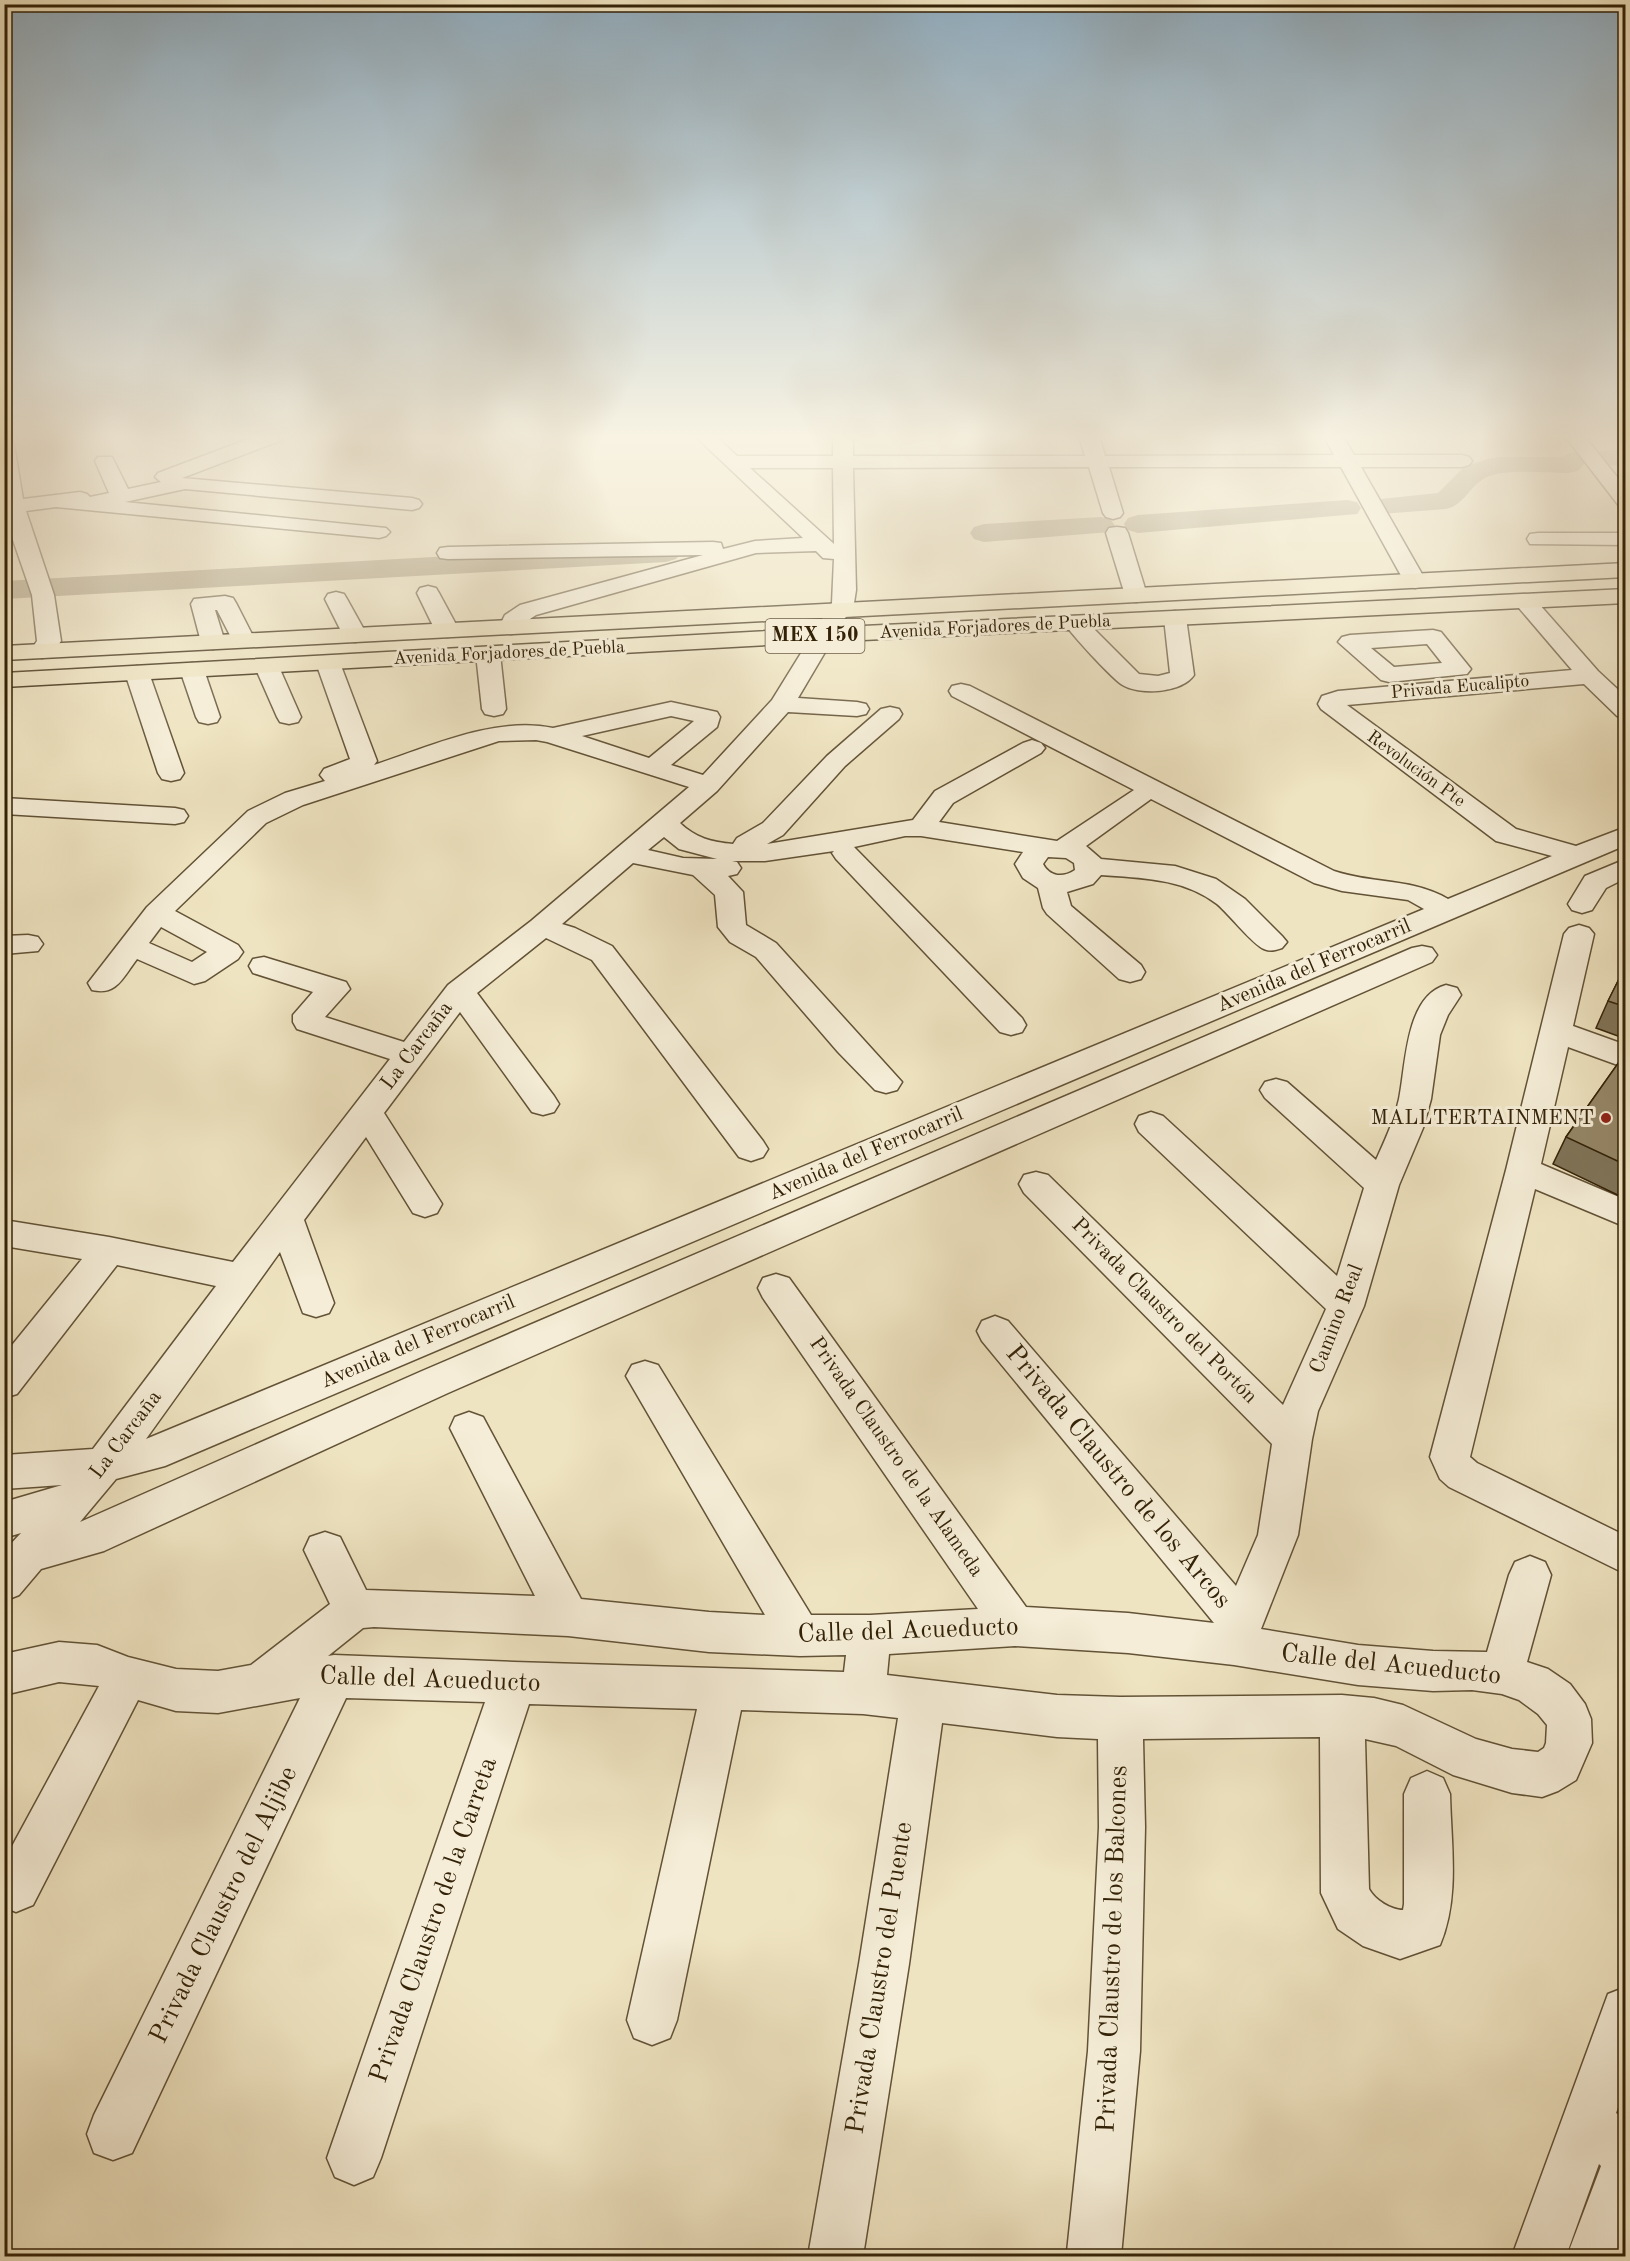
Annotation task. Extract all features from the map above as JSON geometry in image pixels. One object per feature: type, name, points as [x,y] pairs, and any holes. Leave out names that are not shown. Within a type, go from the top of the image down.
[{"type":"main road","name":"Avenida Forjadores de Puebla","points":[[10,680],[488,654],[1136,596],[1542,574],[1624,576]]},
{"type":"main road","points":[[1542,574],[1571,584],[1573,589],[1568,598]]},
{"type":"main road","name":"Avenida Forjadores de Puebla","points":[[4,653],[510,627],[1075,623],[1626,596]]},
{"type":"main road","points":[[71,677],[57,668],[57,663],[77,650]]},
{"type":"main road","points":[[10,680],[42,651]]},
{"type":"street","points":[[23,542],[43,596],[49,641],[42,651]]},
{"type":"street","points":[[817,542],[844,563]]},
{"type":"street","name":"La Carcaña","points":[[40,1542],[104,1465],[286,1218],[459,992],[541,927],[708,784],[782,704],[843,603],[845,590],[844,542]]},
{"type":"street","points":[[1120,542],[1136,596]]},
{"type":"street","points":[[1392,542],[1415,581]]},
{"type":"street","points":[[448,553],[820,544]]},
{"type":"street","points":[[510,627],[513,620],[528,610],[755,547]]},
{"type":"street","points":[[428,593],[447,630]]},
{"type":"street","points":[[336,599],[355,635]]},
{"type":"street","points":[[1524,601],[1590,676],[1626,711]]},
{"type":"street","points":[[213,642],[202,604],[225,603],[243,640]]},
{"type":"street","points":[[1366,608],[1392,639]]},
{"type":"street","points":[[1075,623],[1131,679],[1142,683],[1175,681],[1182,675],[1175,618]]},
{"type":"street","points":[[488,654],[494,709]]},
{"type":"street","points":[[281,792],[356,768],[364,761],[328,663]]},
{"type":"street","points":[[267,667],[289,717]]},
{"type":"street","points":[[192,670],[208,717]]},
{"type":"street","points":[[137,673],[171,773]]},
{"type":"street","name":"Privada Eucalipto","points":[[1331,701],[1338,698],[1590,676]]},
{"type":"street","points":[[961,690],[1324,877],[1342,883],[1410,892],[1421,895],[1446,910]]},
{"type":"street","name":"Revolución Pte","points":[[1331,701],[1332,708],[1506,835],[1517,840],[1563,850],[1576,856]]},
{"type":"street","points":[[782,704],[857,709]]},
{"type":"street","points":[[552,735],[671,709],[708,717],[708,722],[652,767]]},
{"type":"street","points":[[781,839],[836,761],[890,714]]},
{"type":"street","points":[[103,983],[157,913],[257,817],[273,808],[497,734],[536,732],[552,735],[708,784]]},
{"type":"street","points":[[921,828],[944,797],[1032,748]]},
{"type":"street","points":[[1090,866],[1085,877],[1078,881],[1060,883],[1042,879],[1031,869],[1047,852],[1139,797]]},
{"type":"street","points":[[4,806],[175,816]]},
{"type":"street","points":[[664,823],[687,842],[746,861]]},
{"type":"street","points":[[886,1082],[849,1045],[766,951],[751,944],[732,927],[730,899],[746,861],[747,844],[781,839],[921,828],[1021,842],[1047,852]]},
{"type":"street","name":"Avenida del Ferrocarril","points":[[4,1472],[104,1465],[151,1454],[1626,835]]},
{"type":"street","points":[[628,854],[702,868],[746,861],[846,853],[908,841],[926,840],[1083,855],[1090,866]]},
{"type":"street","points":[[846,853],[1011,1025]]},
{"type":"street","points":[[1090,866],[1167,874],[1206,885],[1222,894],[1272,942]]},
{"type":"street","points":[[1626,867],[1595,882],[1580,919],[1557,1032],[1450,1457],[1454,1467],[1463,1475],[1626,1556]]},
{"type":"street","points":[[702,868],[730,899]]},
{"type":"street","points":[[1051,882],[1054,899],[1062,913],[1130,972]]},
{"type":"street","points":[[132,946],[194,974],[228,952],[157,913]]},
{"type":"street","points":[[541,927],[565,934],[602,953],[751,1149]]},
{"type":"street","points":[[4,1582],[40,1542],[88,1538],[446,1377],[1422,956]]},
{"type":"street","points":[[264,966],[335,988],[308,1015],[308,1022],[411,1055]]},
{"type":"street","points":[[459,992],[474,1009],[543,1104]]},
{"type":"street","name":"Camino Real","points":[[1237,1634],[1278,1535],[1292,1439],[1299,1411],[1346,1306],[1382,1185],[1407,1128],[1415,1099],[1424,1035],[1433,1013],[1446,994]]},
{"type":"street","points":[[1557,1032],[1626,1057]]},
{"type":"street","points":[[1276,1090],[1382,1185]]},
{"type":"street","points":[[367,1112],[425,1204]]},
{"type":"street","points":[[1152,1124],[1346,1306]]},
{"type":"street","points":[[1523,1170],[1626,1214]]},
{"type":"street","name":"Privada Claustro del Portón","points":[[1036,1184],[1292,1439]]},
{"type":"street","points":[[286,1218],[316,1304]]},
{"type":"street","points":[[4,1233],[109,1250],[242,1278]]},
{"type":"street","points":[[4,1383],[109,1250]]},
{"type":"street","name":"Privada Claustro de la Alameda","points":[[776,1288],[1016,1626]]},
{"type":"street","name":"Privada Claustro de los Arcos","points":[[995,1331],[1237,1634]]},
{"type":"street","points":[[645,1376],[800,1636]]},
{"type":"street","points":[[469,1428],[568,1617]]},
{"type":"street","points":[[4,1520],[77,1498]]},
{"type":"street","points":[[325,1550],[354,1610]]},
{"type":"street","points":[[1502,1674],[1530,1575]]},
{"type":"street","name":"Calle del Acueducto","points":[[4,1675],[59,1662],[97,1665],[127,1677],[176,1690],[218,1692],[261,1683],[334,1676],[863,1693],[1057,1716],[1120,1718],[1342,1716],[1374,1719],[1403,1726],[1469,1759],[1512,1771],[1542,1775],[1560,1764],[1569,1743],[1569,1719],[1554,1699],[1532,1684],[1502,1674],[1472,1670],[1433,1671],[1358,1665],[1237,1634],[1128,1633],[1016,1626],[870,1635],[800,1636],[708,1632],[568,1617],[434,1609],[354,1610],[261,1683]]},
{"type":"street","points":[[863,1693],[870,1635]]},
{"type":"street","name":"Privada Claustro del Aljibe","points":[[113,2134],[334,1676]]},
{"type":"street","points":[[16,1888],[127,1677]]},
{"type":"street","name":"Privada Claustro de la Carreta","points":[[354,2158],[514,1683]]},
{"type":"street","points":[[652,2020],[724,1688]]},
{"type":"street","name":"Privada Claustro del Puente","points":[[835,2256],[886,1954],[923,1699]]},
{"type":"street","points":[[1342,1716],[1345,1893],[1355,1912],[1380,1929],[1400,1935],[1423,1928],[1428,1904],[1427,1794]]},
{"type":"street","name":"Privada Claustro de los Balcones","points":[[1095,2252],[1114,2051],[1122,1827],[1120,1718]]},
{"type":"street","points":[[1539,2256],[1606,2138],[1626,2012]]},
{"type":"street","points":[[1595,2256],[1626,2171]]},
{"type":"building","points":[[1626,965],[1626,1007],[1608,1001]]},
{"type":"building","points":[[1626,1052],[1626,1165],[1566,1137]]},
{"type":"waterway","points":[[4,590],[666,553]]},
{"type":"place","name":"MALLTERTAINMENT","points":[[1606,1118]]}]
